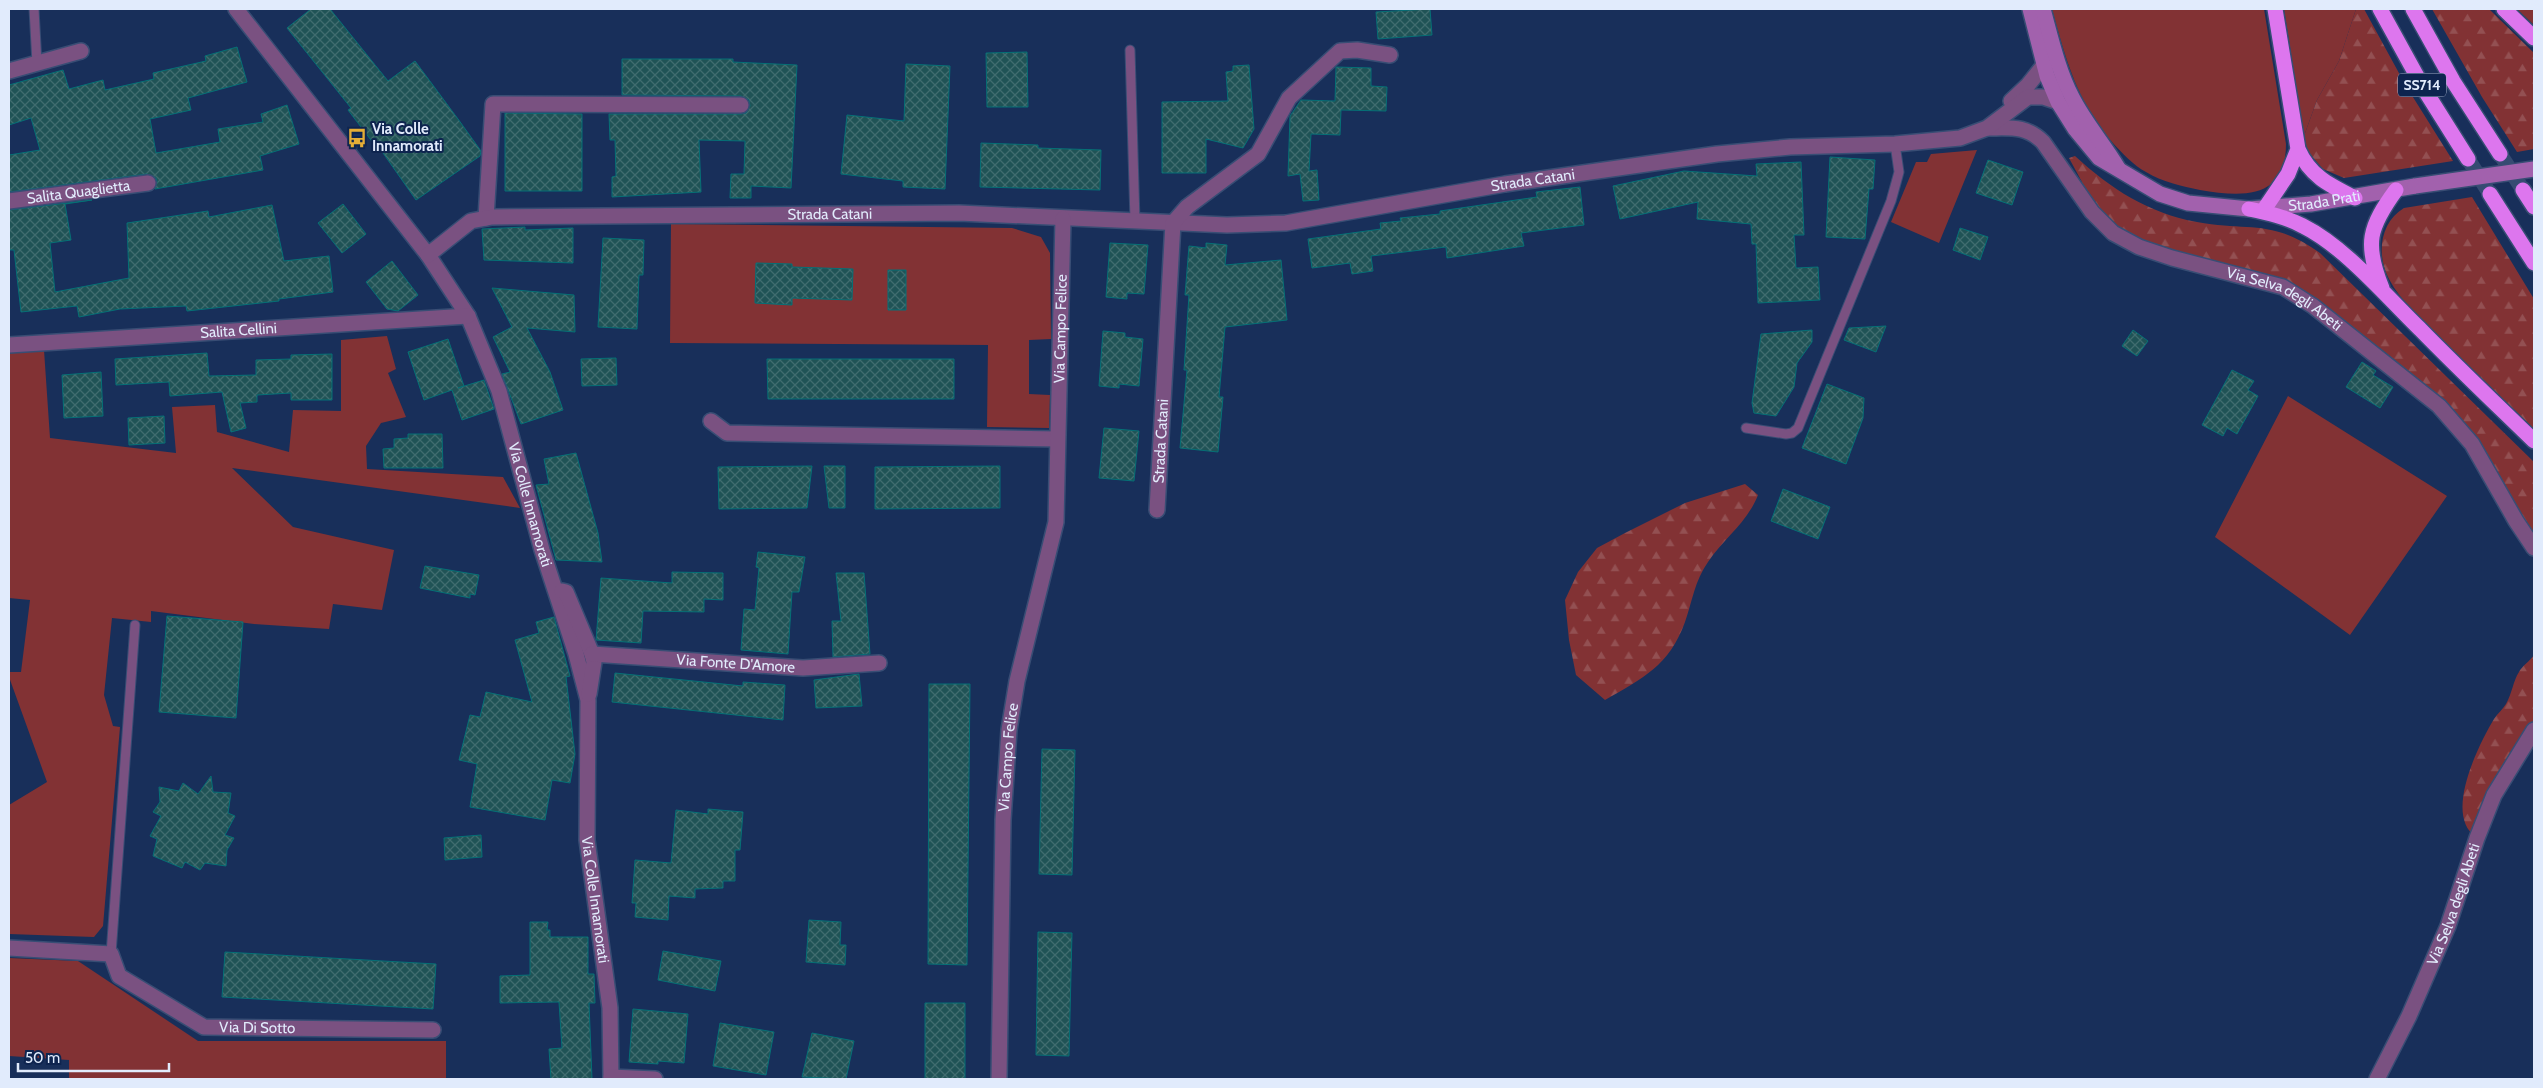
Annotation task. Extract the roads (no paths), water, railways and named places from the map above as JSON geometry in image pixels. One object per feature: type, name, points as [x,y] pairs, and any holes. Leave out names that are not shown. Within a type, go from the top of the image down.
[{"type":"highway","points":[[2275,9],[2298,149],[2303,160],[2318,178],[2355,198]]},
{"type":"highway","name":"SS714","points":[[2380,9],[2424,89],[2468,159]]},
{"type":"highway","name":"SS714","points":[[2413,9],[2453,82],[2500,154]]},
{"type":"highway","points":[[2504,9],[2534,38]]},
{"type":"highway","points":[[2265,208],[2288,174],[2298,149]]},
{"type":"highway","points":[[2384,292],[2373,265],[2371,244],[2374,223],[2396,190]]},
{"type":"highway","points":[[2523,190],[2534,207]]},
{"type":"highway","points":[[2490,194],[2534,263]]},
{"type":"highway","points":[[2249,209],[2277,215],[2304,226],[2333,247],[2384,292],[2449,359],[2534,441]]},
{"type":"street","name":"Via Colle Innamorati","points":[[236,9],[428,255],[468,316],[499,391],[542,550],[556,589],[588,700],[587,840],[610,1008],[611,1078],[655,1079]]},
{"type":"street","name":"Strada Prati","points":[[2030,9],[2044,65],[2058,102],[2084,143],[2098,158],[2145,187],[2171,198],[2217,208],[2265,208],[2355,198],[2416,186],[2534,169]]},
{"type":"street","name":"Strada Prati","points":[[2043,9],[2071,95],[2093,134],[2107,149],[2119,170]]},
{"type":"street","points":[[1173,223],[1187,207],[1258,154],[1289,98],[1340,51],[1357,50],[1390,55]]},
{"type":"street","points":[[9,71],[81,51]]},
{"type":"street","points":[[1987,128],[1999,112],[2028,85],[2044,65]]},
{"type":"street","name":"Strada Catani","points":[[428,255],[471,221],[486,218],[960,213],[1227,225],[1286,223],[1505,184],[1717,154],[1790,147],[1894,144],[1960,138],[1987,128],[2028,97],[2043,97],[2058,102]]},
{"type":"street","points":[[486,218],[493,104],[741,106]]},
{"type":"street","name":"Via Selva degli Abeti","points":[[1987,128],[2019,128],[2034,133],[2092,212],[2113,233],[2139,247],[2283,287],[2313,306],[2439,406],[2472,444],[2516,521],[2534,548]]},
{"type":"street","name":"Salita Quaglietta","points":[[9,201],[148,183]]},
{"type":"street","name":"Via Campo Felice","points":[[999,1079],[1003,820],[1009,730],[1017,681],[1056,522],[1063,219]]},
{"type":"street","name":"Strada Catani","points":[[1157,510],[1173,223]]},
{"type":"street","name":"Salita Cellini","points":[[9,345],[468,316]]},
{"type":"street","points":[[711,421],[727,432],[1057,439]]},
{"type":"street","points":[[556,589],[566,592],[592,654],[594,662],[588,700]]},
{"type":"street","name":"Via Fonte D'Amore","points":[[592,654],[803,668],[879,663]]},
{"type":"street","name":"Via Selva degli Abeti","points":[[2377,1079],[2409,1016],[2448,926],[2477,838],[2494,795],[2534,730]]},
{"type":"street","points":[[9,948],[112,954]]},
{"type":"street","name":"Via Di Sotto","points":[[112,954],[119,976],[204,1027],[433,1030]]},
{"type":"lane","points":[[34,9],[37,64]]},
{"type":"lane","points":[[1130,50],[1135,221]]},
{"type":"lane","points":[[1746,428],[1786,434],[1792,433],[1798,428],[1891,201],[1899,172],[1894,144]]},
{"type":"lane","name":"Via Di Sotto","points":[[112,954],[134,625]]},
{"type":"tunnel","points":[[2500,154],[2523,190]]},
{"type":"tunnel","points":[[2468,159],[2490,194]]},
{"type":"place","name":"Via Colle Innamorati","points":[[357,138]]}]
